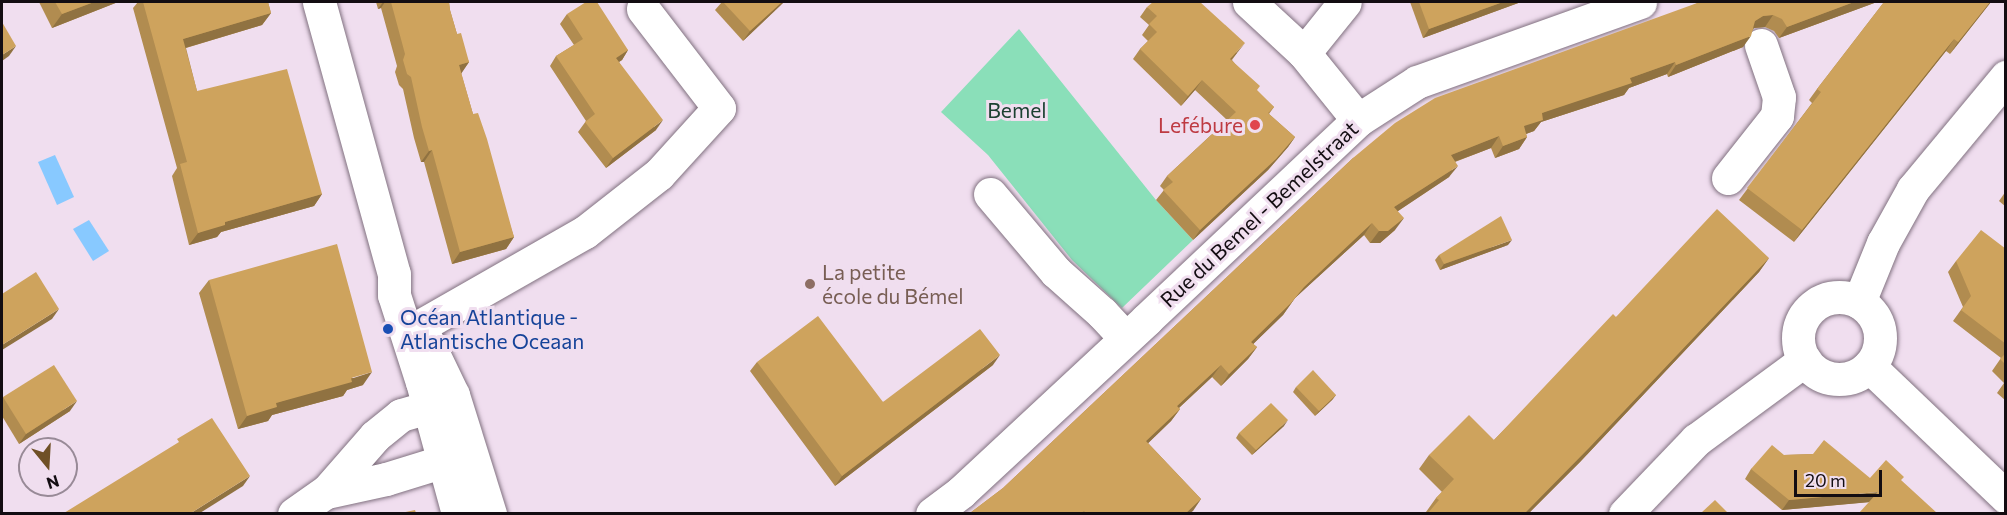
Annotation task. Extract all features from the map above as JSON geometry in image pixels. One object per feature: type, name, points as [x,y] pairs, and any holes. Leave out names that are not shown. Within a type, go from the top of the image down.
[{"type":"street","points":[[319,2],[394,274],[394,295],[429,407],[458,513]]},
{"type":"street","points":[[1249,2],[1304,53],[1358,120]]},
{"type":"street","points":[[1304,53],[1345,2]]},
{"type":"street","name":"Rue du Bemel - Bemelstraat","points":[[932,513],[961,492],[1358,120],[1418,82],[1640,2]]},
{"type":"street","points":[[420,326],[585,232],[659,174],[719,108],[643,9]]},
{"type":"street","points":[[1728,178],[1777,116],[1779,98],[1768,42],[1792,93]]},
{"type":"street","points":[[1859,302],[1882,243],[1913,189],[2006,77]]},
{"type":"street","points":[[990,194],[1056,272],[1102,313],[1125,338]]},
{"type":"street","points":[[394,274],[407,290],[420,326],[453,395],[490,513]]},
{"type":"street","points":[[1833,297],[1846,297],[1859,302],[1869,309],[1880,331],[1880,344],[1869,366],[1859,373],[1835,378],[1818,373],[1804,360],[1798,335],[1809,310],[1833,297]]},
{"type":"street","points":[[1625,513],[1696,440],[1804,360]]},
{"type":"street","points":[[1869,366],[2006,498]]},
{"type":"street","points":[[294,513],[326,492],[375,436],[401,415],[429,407],[464,427]]},
{"type":"street","points":[[326,492],[386,479],[444,461],[464,427]]},
{"type":"green space","name":"Bemel","points":[[1019,29],[1156,200],[1193,240],[1122,308],[1072,260],[988,155],[941,112]]},
{"type":"water","points":[[55,155],[74,197],[57,205],[38,162]]},
{"type":"water","points":[[89,220],[109,251],[93,261],[73,229]]},
{"type":"building","points":[[55,2],[94,2],[62,14]]},
{"type":"building","points":[[143,2],[268,2],[271,13],[183,39],[197,91],[287,69],[322,194],[225,222],[225,225],[198,233],[180,164],[187,162]]},
{"type":"building","points":[[391,2],[449,2],[457,34],[461,33],[469,62],[459,65],[473,114],[478,113],[487,139],[514,237],[460,252],[432,150],[429,151],[422,127],[411,77],[407,74],[403,60],[405,54]]},
{"type":"building","points":[[586,2],[597,2],[628,50],[616,58],[663,120],[613,158],[585,122],[595,114],[556,56],[583,39],[567,14]]},
{"type":"building","points":[[723,2],[782,2],[750,31]]},
{"type":"building","points":[[1153,2],[1200,2],[1245,43],[1230,59],[1260,86],[1257,90],[1274,107],[1268,113],[1295,137],[1276,159],[1200,230],[1163,190],[1173,182],[1167,176],[1236,112],[1202,80],[1188,96],[1140,49],[1157,32],[1149,24],[1157,16],[1147,7]]},
{"type":"building","points":[[1419,2],[1503,2],[1429,29]]},
{"type":"building","points":[[1700,2],[1854,2],[1787,27],[1782,19],[1773,15],[1763,16],[1755,21],[1751,36],[1676,65],[1675,62],[1630,78],[1632,83],[1542,113],[1543,120],[1524,126],[1527,137],[1503,146],[1499,136],[1451,155],[1458,166],[1394,207],[1404,218],[1388,231],[1379,231],[1372,223],[1304,287],[1251,342],[1257,347],[1229,374],[1221,365],[1177,406],[1180,409],[1146,441],[1201,499],[1186,513],[1086,513],[1084,511],[1081,513],[970,513],[1003,488],[1353,158],[1395,123],[1435,98]]},
{"type":"building","points":[[1884,2],[1990,2],[1958,42],[1954,39],[1802,230],[1747,188],[1821,92],[1817,89]]},
{"type":"building","points":[[2,22],[16,46],[2,55]]},
{"type":"building","points":[[1717,209],[1769,258],[1589,448],[1525,513],[1428,513],[1439,500],[1436,498],[1454,479],[1429,455],[1469,415],[1494,440],[1613,314],[1616,317]]},
{"type":"building","points":[[1501,216],[1512,240],[1444,264],[1439,255]]},
{"type":"building","points":[[1981,230],[2006,249],[2006,344],[1961,310],[1971,296],[1956,261]]},
{"type":"building","points":[[337,244],[372,372],[351,378],[352,382],[276,403],[277,407],[247,416],[209,280]]},
{"type":"building","points":[[36,272],[59,309],[2,345],[2,294]]},
{"type":"building","points":[[818,316],[883,402],[980,329],[1000,355],[842,476],[757,362]]},
{"type":"building","points":[[2006,353],[2006,365],[2000,359]]},
{"type":"building","points":[[54,365],[77,401],[26,434],[3,397]]},
{"type":"building","points":[[1313,370],[1336,395],[1319,411],[1296,387]]},
{"type":"building","points":[[1271,403],[1288,420],[1256,450],[1239,433]]},
{"type":"building","points":[[212,418],[250,476],[191,513],[64,513],[179,442],[177,439]]},
{"type":"building","points":[[1824,440],[1870,478],[1886,460],[1904,477],[1901,480],[1937,513],[1859,513],[1878,492],[1789,500],[1751,469],[1772,445],[1784,455],[1813,454]]},
{"type":"building","points":[[1715,500],[1728,513],[1701,513]]},
{"type":"place","name":"Lefébure","points":[[1255,125]]},
{"type":"place","name":"La petite école du Bémel","points":[[810,284]]},
{"type":"place","name":"Océan Atlantique - Atlantische Oceaan","points":[[388,329]]}]
